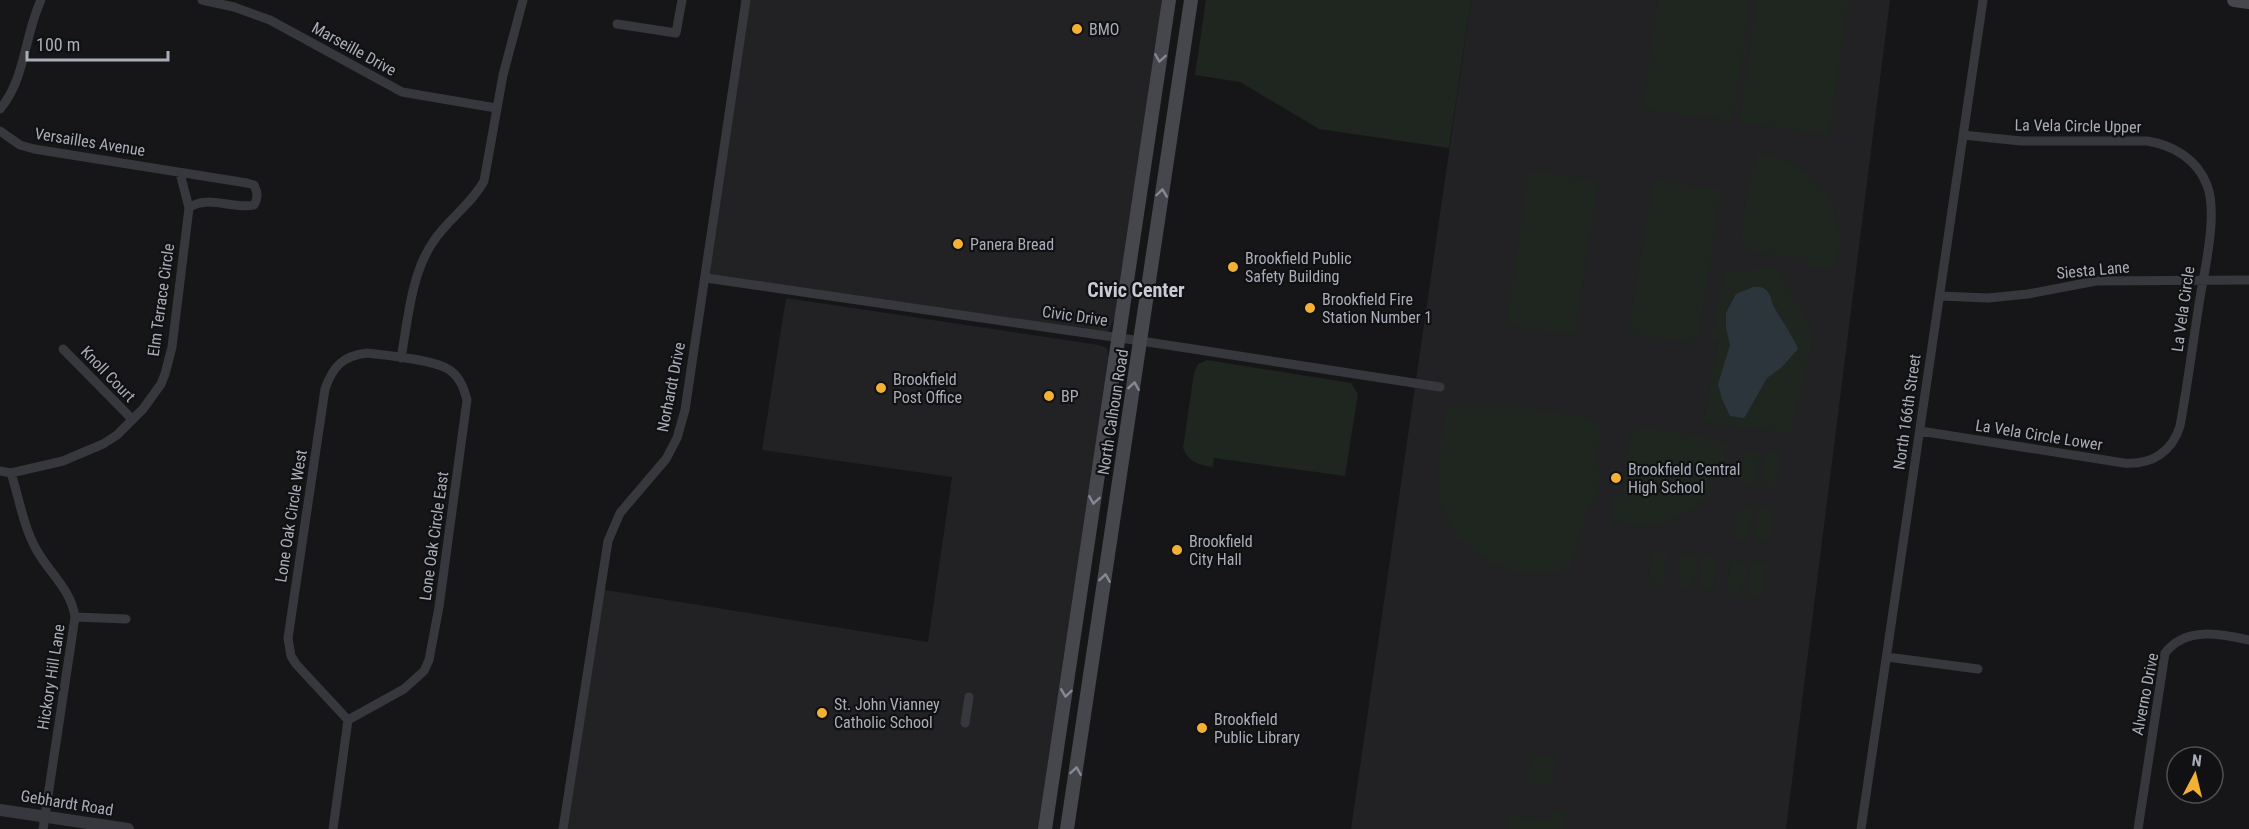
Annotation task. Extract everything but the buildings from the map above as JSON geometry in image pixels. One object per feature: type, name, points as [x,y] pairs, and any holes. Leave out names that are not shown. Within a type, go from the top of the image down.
[{"type":"main road","name":"North Calhoun Road","points":[[1046,829],[1169,0]]},
{"type":"main road","name":"North Calhoun Road","points":[[1067,829],[1191,0]]},
{"type":"main road","points":[[2237,0],[2249,2]]},
{"type":"street","points":[[0,109],[9,99],[18,81],[32,23],[41,0]]},
{"type":"street","name":"Marseille Drive","points":[[202,0],[234,7],[270,20],[402,92],[496,108]]},
{"type":"street","points":[[401,358],[420,265],[432,243],[445,226],[476,196],[484,181],[503,75],[523,0]]},
{"type":"street","points":[[616,24],[676,33],[682,0]]},
{"type":"street","name":"Norhardt Drive","points":[[563,829],[608,541],[620,513],[666,459],[677,438],[685,410],[746,0]]},
{"type":"street","name":"North 166th Street","points":[[1861,829],[1983,0]]},
{"type":"street","name":"Versailles Avenue","points":[[0,131],[20,145],[34,149],[247,183],[254,185],[257,191],[254,205],[246,207],[202,203],[193,204],[189,208]]},
{"type":"street","name":"La Vela Circle Upper","points":[[1963,135],[2021,141],[2147,141],[2171,147],[2189,159]]},
{"type":"street","name":"La Vela Circle","points":[[2154,460],[2170,445],[2180,426],[2211,215],[2211,198],[2201,172],[2189,159]]},
{"type":"street","name":"Elm Terrace Circle","points":[[0,471],[11,473],[63,461],[91,450],[117,435],[144,408],[160,384],[169,360],[189,208],[180,173]]},
{"type":"street","name":"Civic Drive","points":[[706,278],[1141,340],[1440,387]]},
{"type":"street","name":"Siesta Lane","points":[[1940,296],[1988,298],[2028,294],[2096,282],[2249,280]]},
{"type":"street","name":"Knoll Court","points":[[63,349],[132,419]]},
{"type":"street","name":"Lone Oak Circle West","points":[[348,720],[296,664],[288,647],[290,623],[325,388],[329,378],[340,363],[352,355],[367,354],[401,358]]},
{"type":"street","name":"Lone Oak Circle East","points":[[348,720],[404,689],[424,671],[429,660],[459,470],[467,400],[462,384],[450,370],[441,366],[401,358]]},
{"type":"street","name":"La Vela Circle Lower","points":[[1920,431],[2124,463],[2134,464],[2154,460]]},
{"type":"street","name":"Hickory Hill Lane","points":[[11,473],[31,538],[37,551],[67,592],[75,617],[43,823]]},
{"type":"street","points":[[75,617],[126,619]]},
{"type":"street","name":"Alverno Drive","points":[[2138,829],[2165,653],[2178,640],[2196,633],[2249,640]]},
{"type":"street","points":[[1887,657],[1978,669]]},
{"type":"street","points":[[965,723],[969,697]]},
{"type":"street","points":[[333,829],[348,720]]},
{"type":"street","name":"Gebhardt Road","points":[[0,810],[43,823],[128,829]]},
{"type":"shaded area","points":[[746,0],[1162,0],[1115,317],[1106,336],[706,278]]},
{"type":"shaded area","points":[[1206,0],[1471,0],[1449,148],[1319,129],[1240,82],[1195,75]]},
{"type":"shaded area","name":"Brookfield Central High School","points":[[1471,0],[1890,0],[1786,829],[1351,829]]},
{"type":"shaded area","points":[[1658,0],[1750,0],[1733,121],[1642,109]]},
{"type":"shaded area","points":[[1757,0],[1849,0],[1829,135],[1739,122]]},
{"type":"shaded area","points":[[1757,153],[1774,157],[1803,170],[1825,191],[1838,221],[1840,239],[1835,269],[1808,268],[1808,258],[1758,254],[1758,252],[1748,251],[1741,242],[1745,203]]},
{"type":"shaded area","points":[[1529,170],[1598,181],[1575,335],[1506,325]]},
{"type":"shaded area","points":[[1653,180],[1721,190],[1698,344],[1628,334]]},
{"type":"shaded area","points":[[1777,266],[1814,335],[1791,433],[1703,422],[1718,342],[1710,340],[1726,269],[1744,271]]},
{"type":"shaded area","points":[[1753,287],[1761,287],[1768,292],[1798,349],[1782,367],[1767,378],[1744,418],[1730,416],[1718,384],[1730,345],[1726,313],[1736,294]]},
{"type":"shaded area","points":[[786,298],[1107,348],[1109,360],[1063,661],[1070,662],[1045,829],[563,829],[599,589],[928,642],[952,477],[762,450]]},
{"type":"shaded area","points":[[1207,360],[1351,383],[1358,394],[1345,476],[1214,458],[1213,467],[1191,460],[1183,448],[1194,373],[1198,364]]},
{"type":"shaded area","points":[[1447,407],[1520,407],[1592,418],[1601,429],[1596,465],[1601,467],[1597,502],[1591,501],[1570,568],[1542,574],[1504,568],[1474,552],[1461,540],[1443,511],[1439,494],[1439,461]]},
{"type":"shaded area","points":[[1639,428],[1678,432],[1728,443],[1718,476],[1701,502],[1689,512],[1660,524],[1637,526],[1612,521],[1613,495],[1623,495],[1627,444],[1629,444],[1630,434]]},
{"type":"shaded area","points":[[1745,450],[1760,452],[1756,485],[1740,483]]},
{"type":"shaded area","points":[[1765,452],[1781,454],[1776,488],[1761,486]]},
{"type":"shaded area","points":[[1738,505],[1753,507],[1749,540],[1734,538]]},
{"type":"shaded area","points":[[1758,507],[1774,509],[1770,542],[1754,540]]},
{"type":"shaded area","points":[[1652,550],[1668,552],[1663,585],[1648,583]]},
{"type":"shaded area","points":[[1681,554],[1697,555],[1693,589],[1677,587]]},
{"type":"shaded area","points":[[1702,556],[1717,558],[1713,591],[1698,589]]},
{"type":"shaded area","points":[[1731,560],[1747,562],[1742,595],[1727,593]]},
{"type":"shaded area","points":[[1752,562],[1767,564],[1763,597],[1747,595]]},
{"type":"shaded area","points":[[1531,754],[1556,758],[1552,786],[1527,783]]},
{"type":"shaded area","points":[[1552,811],[1567,813],[1564,829],[1505,829],[1507,815],[1550,820]]},
{"type":"place","name":"BMO","points":[[1077,29]]},
{"type":"place","name":"Panera Bread","points":[[958,244]]},
{"type":"place","name":"Brookfield Public Safety Building","points":[[1233,267]]},
{"type":"place","name":"Brookfield Fire Station Number 1","points":[[1310,308]]},
{"type":"place","name":"Brookfield Post Office","points":[[881,388]]},
{"type":"place","name":"BP","points":[[1049,396]]},
{"type":"place","name":"Brookfield Central High School","points":[[1616,478]]},
{"type":"place","name":"Brookfield City Hall","points":[[1177,550]]},
{"type":"place","name":"St. John Vianney Catholic School","points":[[822,713]]},
{"type":"place","name":"Brookfield Public Library","points":[[1202,728]]},
{"type":"district","name":"Civic Center","points":[[1136,290]]}]
